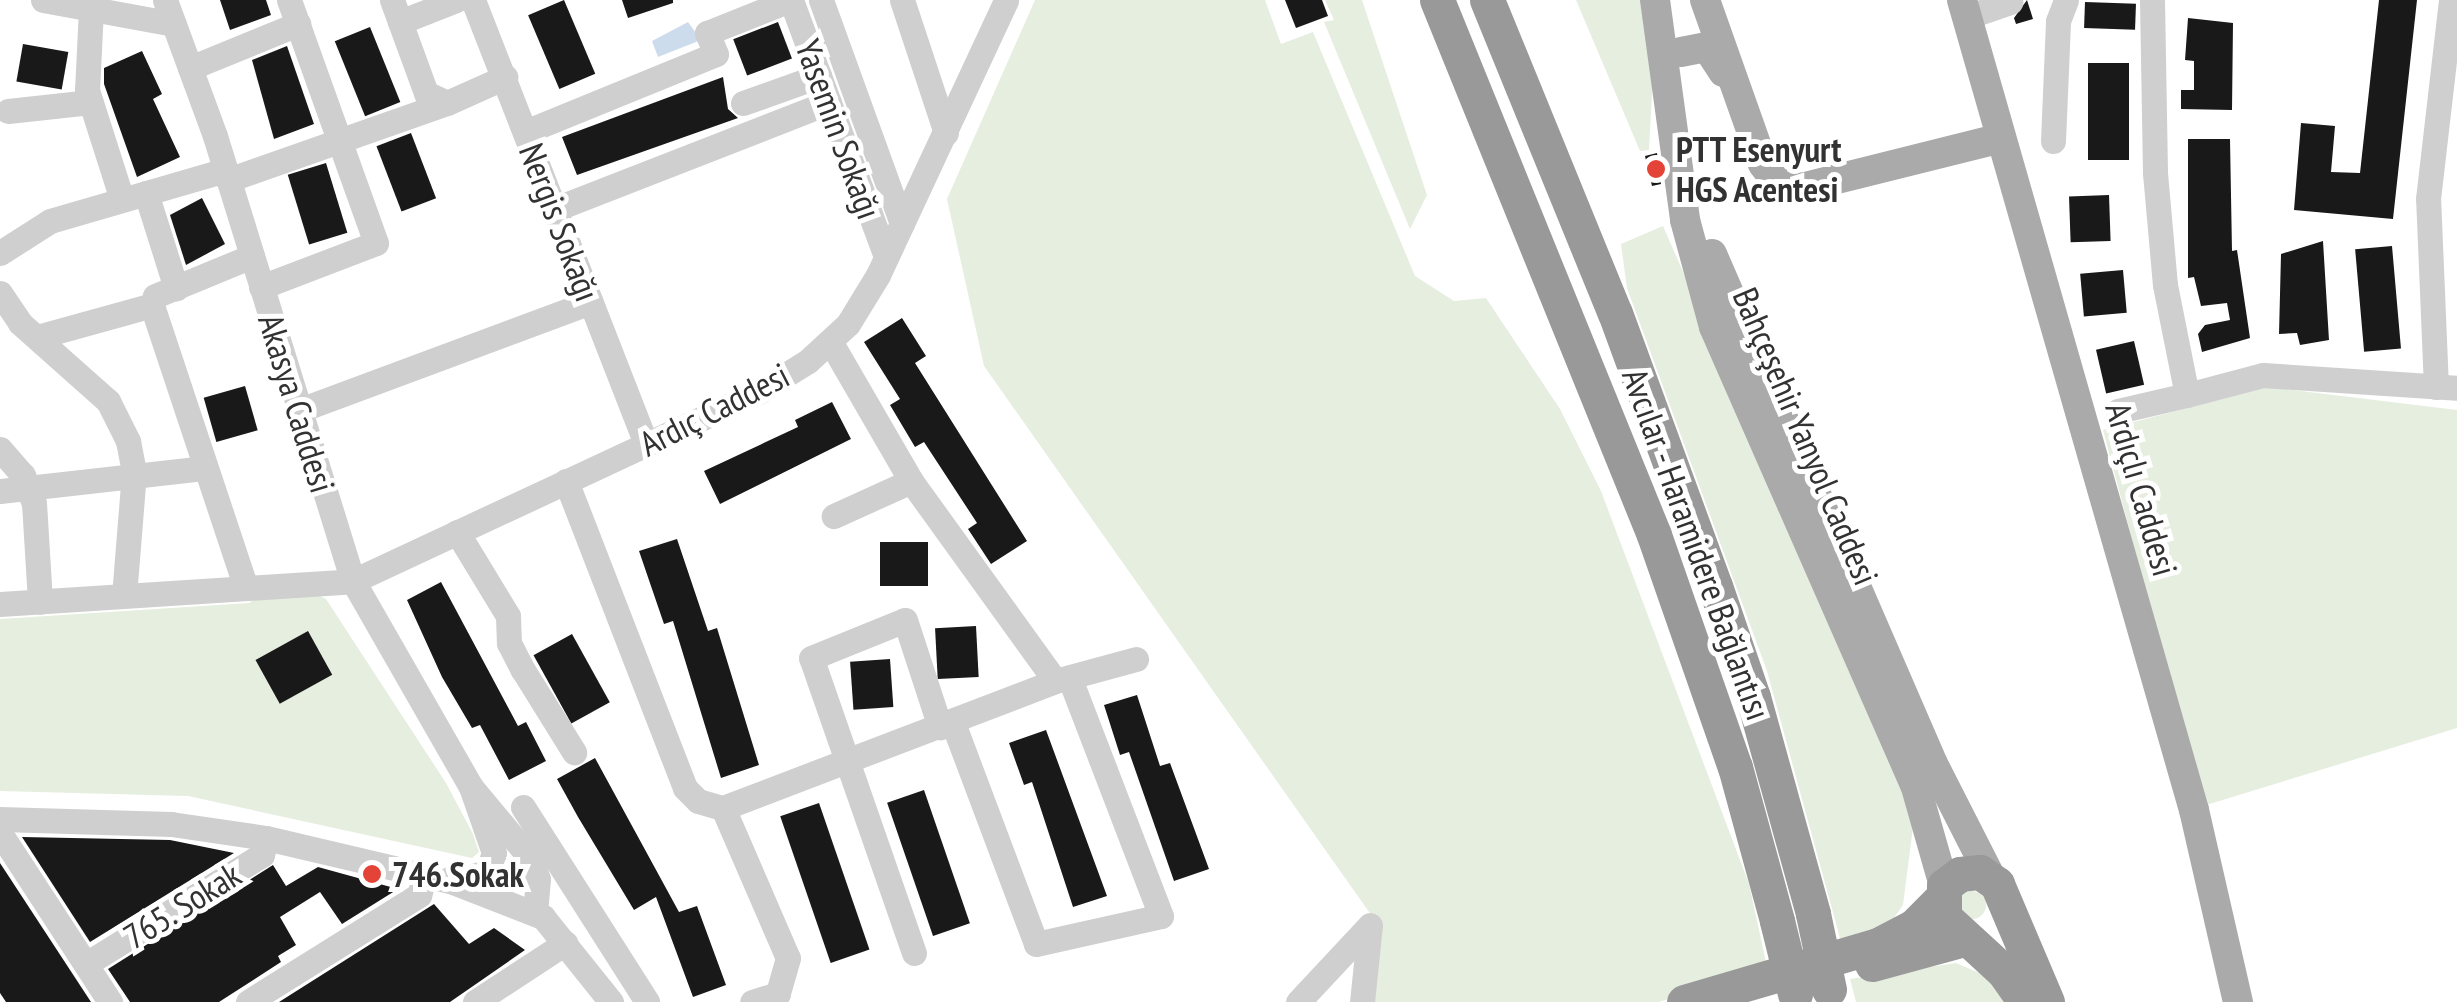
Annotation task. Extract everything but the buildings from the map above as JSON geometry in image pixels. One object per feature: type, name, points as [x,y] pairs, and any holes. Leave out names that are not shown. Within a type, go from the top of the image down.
[{"type":"highway","name":"Avcılar - Haramidere Bağlantısı","points":[[1437,0],[1484,109],[1677,600],[1735,767],[1777,921],[1812,997]]},
{"type":"highway","name":"Avcılar - Haramidere Bağlantısı","points":[[1487,0],[1529,96],[1754,697],[1813,914],[1812,997]]},
{"type":"highway","points":[[1684,1002],[1878,945],[1914,926],[1943,892],[1970,872],[1990,876],[2047,1002]]},
{"type":"highway","points":[[1943,892],[1944,917],[2025,1002]]},
{"type":"highway","points":[[1726,1002],[1969,940],[2007,916]]},
{"type":"main road","name":"Bahçeşehir Yanyol Caddesi","points":[[1655,0],[1685,220],[1714,328],[1915,784],[1943,892]]},
{"type":"main road","name":"Bahçeşehir Yanyol Caddesi","points":[[1676,0],[1704,226],[1718,276],[1934,764],[1990,876]]},
{"type":"main road","points":[[1705,0],[1764,164],[1788,188],[2001,138]]},
{"type":"main road","name":"Ardıçlı Caddesi","points":[[1964,9],[2194,810],[2238,1002]]},
{"type":"main road","points":[[1681,52],[1707,46],[1738,96]]},
{"type":"street","points":[[447,103],[426,93],[396,11],[456,0]]},
{"type":"street","name":"Nergis Sokağı","points":[[474,0],[646,444]]},
{"type":"street","points":[[525,132],[716,54],[708,33],[791,0]]},
{"type":"street","name":"Yasemin Sokağı","points":[[791,0],[886,257]]},
{"type":"street","points":[[902,0],[946,133]]},
{"type":"street","name":"Ardıç Caddesi","points":[[352,580],[760,391],[830,342],[848,324],[886,257],[1006,0]]},
{"type":"street","points":[[2053,141],[2058,21],[2066,0]]},
{"type":"street","points":[[2152,0],[2155,173],[2165,285],[2187,395]]},
{"type":"street","points":[[2118,411],[2263,374],[2446,388],[2428,199],[2451,0]]},
{"type":"street","points":[[51,1],[91,9],[169,12]]},
{"type":"street","name":"Yasemin Sokağı","points":[[827,2],[902,224]]},
{"type":"street","points":[[1964,9],[2010,2]]},
{"type":"street","points":[[91,9],[84,68],[92,102],[176,288]]},
{"type":"street","name":"Akasya Caddesi","points":[[169,12],[227,175],[352,580],[471,787],[521,844],[538,879],[535,911]]},
{"type":"street","points":[[190,68],[294,12],[376,242],[261,287]]},
{"type":"street","points":[[743,103],[819,76]]},
{"type":"street","points":[[0,253],[50,222],[339,142],[505,78]]},
{"type":"street","points":[[3,114],[92,102]]},
{"type":"street","points":[[555,209],[829,102]]},
{"type":"street","points":[[246,588],[152,306],[155,296],[252,256]]},
{"type":"street","points":[[0,292],[37,337],[108,401],[128,441],[134,472],[124,596]]},
{"type":"street","points":[[300,410],[591,302]]},
{"type":"street","points":[[37,337],[152,306]]},
{"type":"street","points":[[830,342],[911,481],[1063,681],[1161,916],[1036,944],[905,620],[811,658],[914,953]]},
{"type":"street","points":[[0,449],[34,503],[40,602]]},
{"type":"street","points":[[0,491],[134,472],[206,468]]},
{"type":"street","points":[[566,481],[685,788],[698,801],[723,808],[1063,681],[1136,659]]},
{"type":"street","points":[[834,516],[911,481]]},
{"type":"street","points":[[457,532],[508,616],[509,643],[522,670],[574,752]]},
{"type":"street","points":[[0,604],[352,580]]},
{"type":"street","name":"Akasya Caddesi","points":[[471,787],[493,860]]},
{"type":"street","points":[[523,807],[648,1002]]},
{"type":"street","points":[[723,808],[788,958],[787,980],[778,994],[752,1002]]},
{"type":"street","points":[[0,819],[171,824],[266,838],[453,882],[535,911],[611,1002]]},
{"type":"street","points":[[0,833],[110,1002]]},
{"type":"street","name":"765. Sokak","points":[[86,964],[262,856],[266,838]]},
{"type":"street","points":[[453,882],[475,880],[508,842],[521,844]]},
{"type":"street","points":[[248,1002],[419,894],[426,875]]},
{"type":"street","points":[[1298,1002],[1370,925],[1362,1002]]},
{"type":"street","points":[[474,1002],[565,943]]},
{"type":"shaded area","points":[[1035,0],[1265,0],[1281,44],[1313,32],[1415,276],[1454,301],[1486,298],[1560,409],[1601,491],[1749,884],[1767,967],[1659,1002],[1374,1002],[1374,919],[984,366],[947,199]]},
{"type":"shaded area","points":[[1325,0],[1362,0],[1427,195],[1410,229],[1324,22],[1334,20]]},
{"type":"shaded area","points":[[1576,0],[1640,0],[1653,74],[1649,150],[1640,151]]},
{"type":"shaded area","points":[[1663,226],[1890,745],[1913,827],[1903,905],[1891,922],[1843,949],[1767,671],[1627,288],[1621,244]]},
{"type":"shaded area","points":[[2268,387],[2457,410],[2457,728],[2203,806],[2103,430]]},
{"type":"shaded area","points":[[308,591],[326,599],[446,783],[473,834],[479,852],[472,858],[188,796],[0,791],[0,619],[249,603],[261,595]]},
{"type":"shaded area","points":[[1972,891],[1982,895],[1986,905],[1982,915],[1972,919],[1962,915],[1958,905],[1962,895]]},
{"type":"shaded area","points":[[1956,963],[1982,974],[2009,1002],[1856,1002],[1850,979]]},
{"type":"water","points":[[688,22],[701,40],[658,57],[652,41]]},
{"type":"place","name":"PTT Esenyurt HGS Acentesi","points":[[1656,169]]},
{"type":"place","name":"746.Sokak","points":[[372,874]]}]
